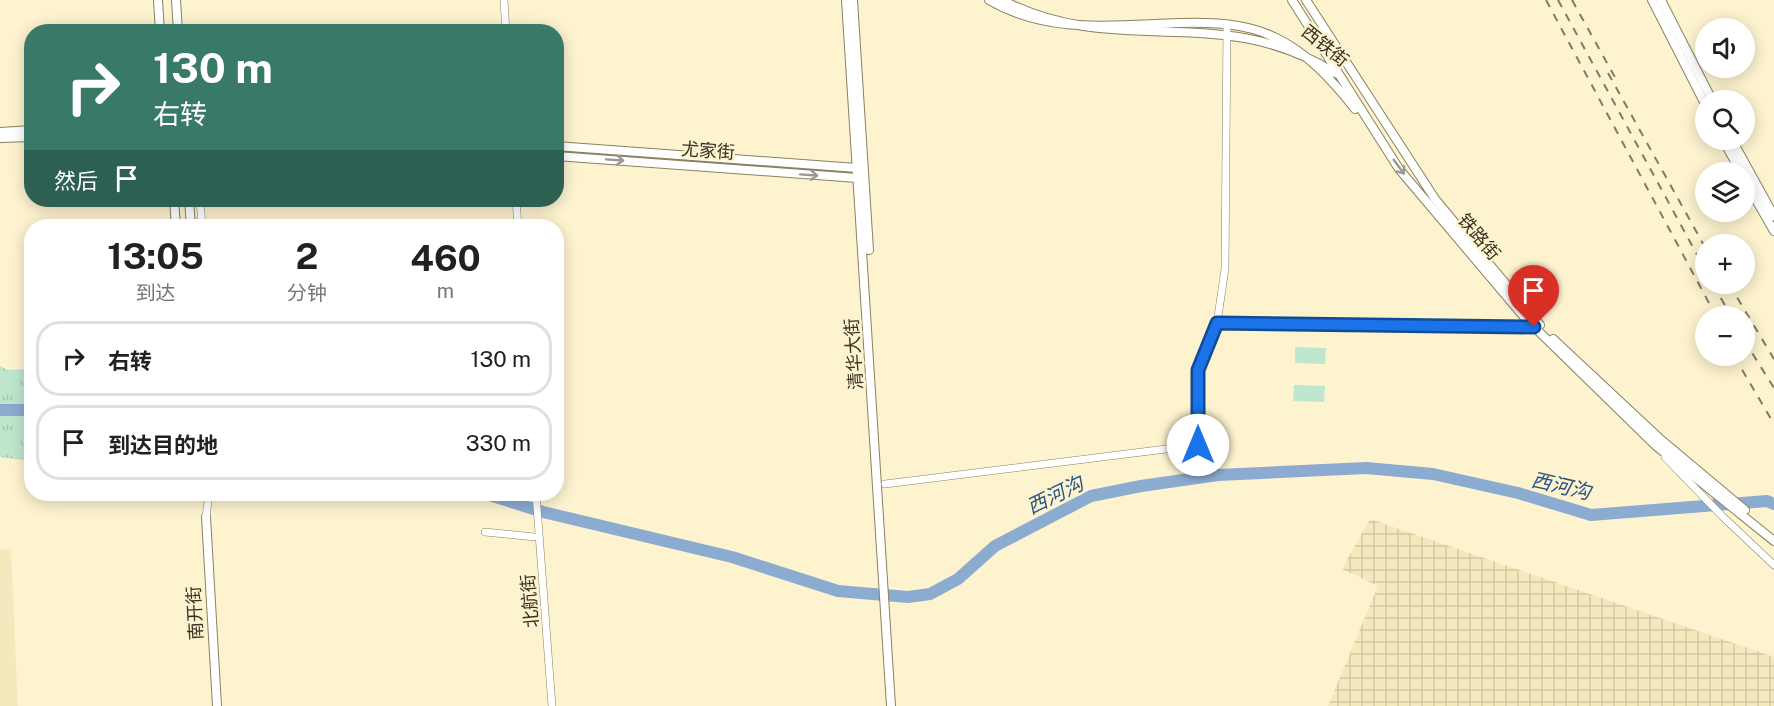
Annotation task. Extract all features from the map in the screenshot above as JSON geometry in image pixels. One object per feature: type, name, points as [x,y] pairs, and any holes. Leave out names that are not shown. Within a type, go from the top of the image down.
[{"type":"main road","points":[[158,0],[160,24]]},
{"type":"main road","points":[[176,0],[178,24]]},
{"type":"main road","name":"清华大街","points":[[846,0],[857,178],[885,535],[891,706]]},
{"type":"main road","name":"清华大街","points":[[853,0],[885,484],[885,535]]},
{"type":"main road","name":"西铁街","points":[[989,0],[1022,16],[1070,26],[1227,24],[1274,36],[1296,50],[1340,91],[1379,137]]},
{"type":"main road","name":"西铁街","points":[[1002,0],[1043,15],[1066,19],[1207,16],[1249,22],[1298,43],[1344,83],[1394,137]]},
{"type":"main road","points":[[1292,0],[1344,83]]},
{"type":"main road","points":[[1306,0],[1394,137]]},
{"type":"main road","points":[[1652,0],[1698,90]]},
{"type":"main road","points":[[1660,0],[1707,90]]},
{"type":"main road","name":"铁路街","points":[[1344,83],[1399,169],[1534,327],[1647,438],[1717,491]]},
{"type":"main road","points":[[0,132],[24,130]]},
{"type":"main road","points":[[0,138],[24,136]]},
{"type":"main road","name":"铁路街","points":[[1394,137],[1436,199],[1541,326],[1717,491]]},
{"type":"main road","name":"尤家街","points":[[564,148],[857,168]]},
{"type":"main road","points":[[1738,150],[1774,216]]},
{"type":"main road","name":"尤家街","points":[[564,157],[857,178]]},
{"type":"main road","points":[[1755,198],[1774,231]]},
{"type":"main road","points":[[1717,491],[1774,541]]},
{"type":"main road","points":[[1745,514],[1774,534]]},
{"type":"main road","name":"南开街","points":[[206,517],[217,706]]},
{"type":"main road","name":"清华大街","points":[[889,621],[897,706]]},
{"type":"street","points":[[504,0],[506,24]]},
{"type":"street","points":[[885,484],[1198,445],[1198,370],[1217,323],[1225,268],[1227,24]]},
{"type":"street","points":[[1217,323],[1534,327]]},
{"type":"street","points":[[1647,438],[1701,495],[1774,565]]},
{"type":"street","points":[[206,517],[208,501]]},
{"type":"street","name":"北航街","points":[[537,501],[552,706]]},
{"type":"street","points":[[485,532],[534,537]]},
{"type":"shaded area","points":[[1370,519],[1774,657],[1774,706],[1328,706],[1378,586],[1342,569]]},
{"type":"shaded area","points":[[11,549],[18,706],[0,706],[0,550]]},
{"type":"green space","points":[[1295,347],[1326,348],[1325,364],[1295,363]]},
{"type":"green space","points":[[0,366],[7,370],[24,369],[24,460],[0,457]]},
{"type":"green space","points":[[1294,385],[1325,386],[1324,402],[1293,401]]},
{"type":"waterway","name":"西河沟","points":[[0,410],[24,410]]},
{"type":"waterway","name":"西河沟","points":[[508,501],[543,512],[732,557],[838,591],[908,597],[930,594],[958,579],[995,546],[1091,496],[1218,475],[1366,468],[1433,474],[1518,493],[1591,515],[1767,501],[1774,504]]},
{"type":"railway","points":[[1546,0],[1711,306]]},
{"type":"railway","points":[[1558,0],[1695,251]]},
{"type":"railway","points":[[1572,0],[1616,79]]},
{"type":"railway","points":[[1608,73],[1698,234]]},
{"type":"railway","points":[[1719,294],[1725,306]]},
{"type":"railway","points":[[1735,294],[1774,359]]},
{"type":"railway","points":[[1755,358],[1774,388]]},
{"type":"railway","points":[[1740,366],[1774,424]]},
{"type":"route","points":[[1198,445],[1198,370],[1217,323],[1534,327]]}]
